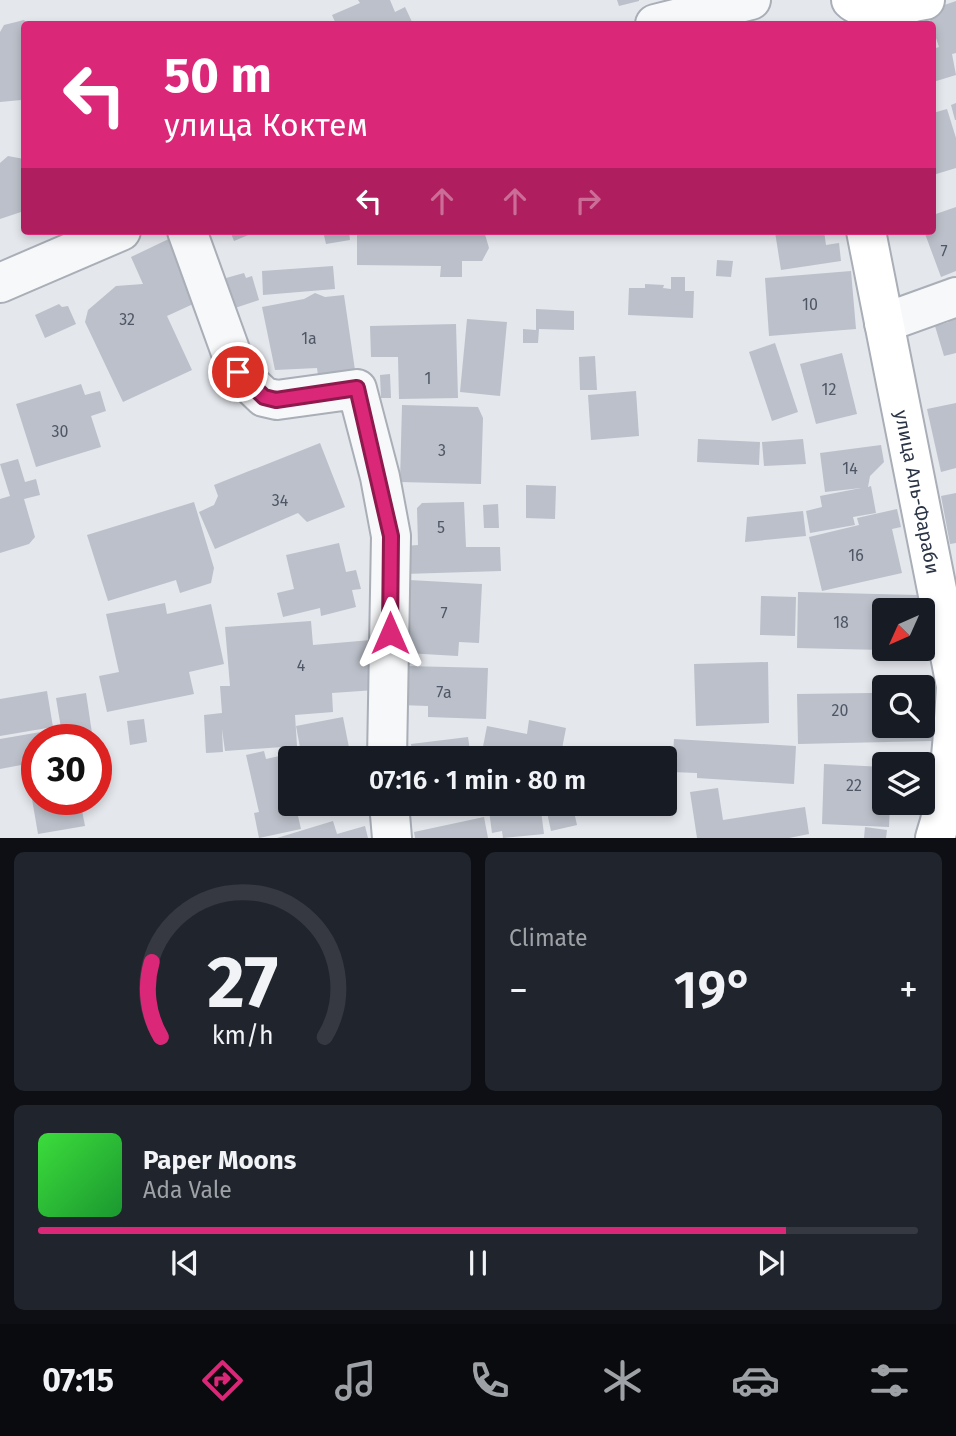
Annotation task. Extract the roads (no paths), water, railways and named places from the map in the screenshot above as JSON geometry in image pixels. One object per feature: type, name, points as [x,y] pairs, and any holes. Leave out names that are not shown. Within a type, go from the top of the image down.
[{"type":"street","points":[[667,21],[751,0]]},
{"type":"street","points":[[833,0],[835,21]]},
{"type":"street","points":[[851,0],[855,4],[874,7],[925,0]]},
{"type":"street","points":[[0,283],[112,235]]},
{"type":"street","points":[[188,235],[238,372],[264,397],[276,400],[357,388],[391,536],[387,746]]},
{"type":"street","name":"улица Аль-Фараби","points":[[867,235],[956,686],[953,755],[941,819],[934,838]]},
{"type":"street","points":[[884,323],[956,297]]},
{"type":"street","points":[[389,816],[392,838]]}]
